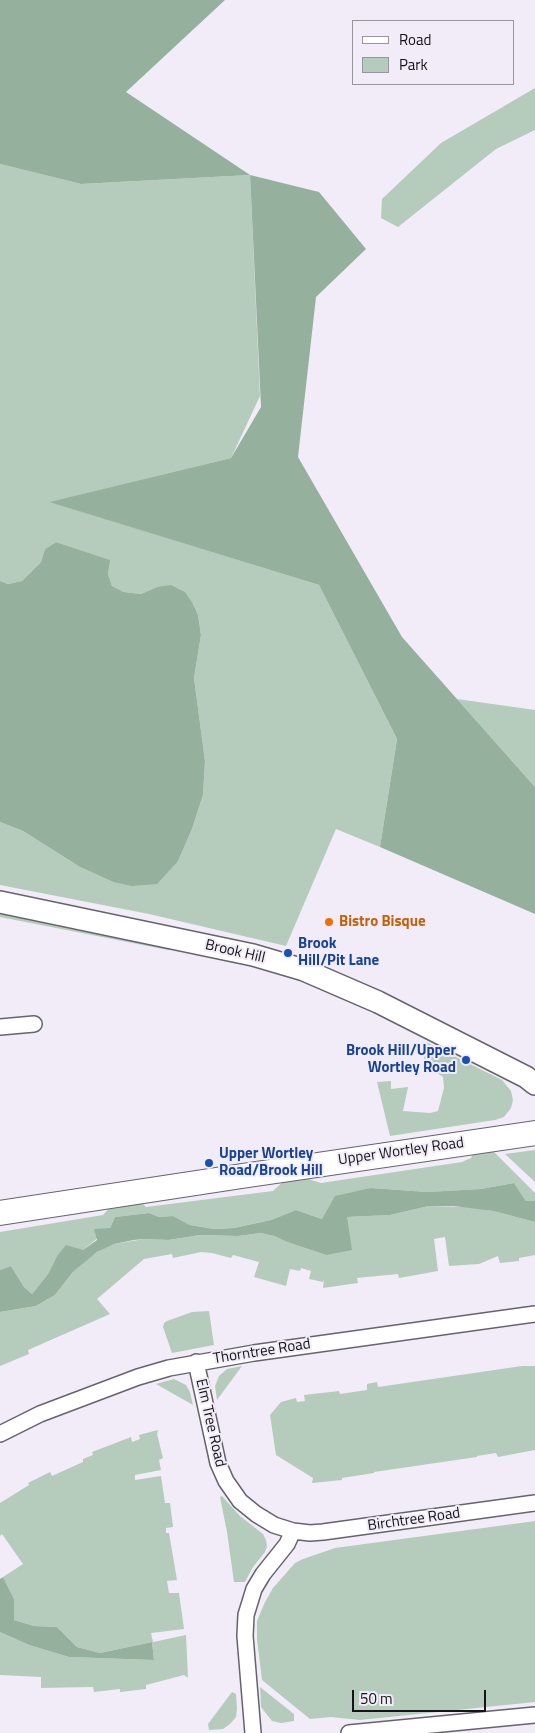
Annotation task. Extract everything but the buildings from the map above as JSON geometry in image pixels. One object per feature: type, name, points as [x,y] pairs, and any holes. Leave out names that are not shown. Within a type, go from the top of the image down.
[{"type":"main road","name":"Brook Hill","points":[[0,902],[245,953],[304,970],[378,1002],[526,1077],[535,1084]]},
{"type":"main road","name":"Upper Wortley Road","points":[[0,1213],[535,1133]]},
{"type":"street","points":[[0,1027],[34,1024]]},
{"type":"street","name":"Thorntree Road","points":[[0,1434],[40,1414],[138,1377],[196,1362],[535,1314]]},
{"type":"street","name":"Elm Tree Road","points":[[196,1362],[218,1463],[226,1481],[240,1501],[256,1514],[274,1524],[293,1531]]},
{"type":"street","name":"Birchtree Road","points":[[293,1531],[323,1532],[535,1504]]},
{"type":"street","points":[[253,1733],[245,1636],[246,1615],[254,1589],[287,1544],[293,1531]]},
{"type":"street","points":[[349,1733],[535,1715]]},
{"type":"green space","points":[[0,0],[225,0],[126,92],[250,175],[81,184],[0,164]]},
{"type":"green space","points":[[535,88],[535,130],[496,149],[398,227],[381,218],[382,199],[441,143]]},
{"type":"green space","points":[[0,164],[81,184],[250,175],[260,396],[231,458],[50,502],[319,585],[397,739],[380,847],[336,829],[286,946],[149,914],[0,885],[0,822],[23,831],[80,867],[113,882],[178,861],[192,829],[203,795],[205,761],[194,678],[201,635],[198,615],[193,604],[157,587],[141,594],[124,592],[112,586],[108,574],[109,560],[56,542],[45,549],[41,562],[22,581],[8,584],[0,581]]},
{"type":"green space","points":[[250,175],[319,192],[366,249],[316,297],[298,457],[402,637],[535,787],[535,914],[380,847],[397,739],[319,585],[49,502],[231,458],[261,407]]},
{"type":"green space","points":[[56,542],[110,560],[108,574],[112,586],[124,592],[141,594],[157,587],[171,585],[185,592],[198,615],[201,635],[194,678],[205,761],[203,795],[192,829],[178,861],[157,884],[132,886],[113,882],[80,867],[23,831],[0,822],[0,581],[8,584],[22,581],[41,562],[45,549]]},
{"type":"green space","points":[[457,699],[535,710],[535,787]]},
{"type":"green space","points":[[0,912],[173,948],[168,950],[0,917]]},
{"type":"green space","points":[[426,1042],[502,1080],[511,1091],[513,1100],[511,1108],[504,1117],[390,1136],[377,1082],[391,1081],[391,1089],[408,1087],[403,1111],[430,1113],[438,1111],[444,1088],[443,1077],[437,1073],[435,1068],[426,1066],[424,1060]]},
{"type":"green space","points":[[535,1150],[535,1182],[505,1154]]},
{"type":"green space","points":[[493,1151],[535,1193],[535,1201],[526,1201],[514,1183],[481,1189],[427,1192],[371,1188],[322,1219],[296,1210],[271,1220],[234,1228],[214,1229],[190,1225],[173,1216],[159,1217],[149,1213],[115,1217],[110,1228],[83,1250],[57,1256],[48,1274],[32,1294],[24,1287],[11,1266],[0,1270],[0,1232],[103,1215],[111,1206],[140,1201],[146,1207],[273,1191],[285,1180],[302,1177],[321,1183],[462,1162],[471,1158],[473,1153]]},
{"type":"green space","points":[[514,1183],[526,1201],[535,1201],[535,1222],[493,1211],[454,1206],[429,1206],[390,1215],[347,1217],[352,1250],[326,1255],[261,1233],[238,1236],[200,1235],[169,1240],[134,1240],[114,1244],[97,1252],[73,1272],[55,1295],[36,1306],[0,1312],[0,1270],[11,1266],[24,1287],[32,1294],[48,1274],[57,1256],[66,1245],[83,1250],[97,1240],[94,1229],[110,1228],[115,1217],[149,1213],[159,1217],[173,1216],[190,1225],[214,1229],[234,1228],[271,1220],[296,1210],[322,1219],[335,1196],[371,1188],[427,1192],[481,1189]]},
{"type":"green space","points":[[429,1206],[470,1207],[535,1222],[535,1255],[519,1258],[519,1261],[500,1263],[498,1256],[479,1264],[449,1266],[445,1237],[434,1239],[438,1271],[399,1278],[398,1274],[357,1278],[358,1283],[323,1288],[324,1279],[323,1282],[309,1279],[311,1271],[301,1268],[300,1271],[290,1269],[286,1286],[254,1277],[259,1262],[233,1255],[231,1258],[201,1252],[173,1258],[172,1254],[144,1259],[97,1299],[110,1314],[28,1350],[29,1354],[0,1366],[0,1312],[36,1306],[55,1295],[73,1272],[105,1247],[144,1239],[169,1240],[200,1235],[238,1236],[261,1233],[326,1255],[346,1217],[390,1215]]},
{"type":"green space","points":[[209,1311],[214,1345],[172,1353],[163,1327],[164,1323],[192,1312]]},
{"type":"green space","points":[[242,1366],[217,1400],[215,1386],[219,1376],[227,1369]]},
{"type":"green space","points":[[522,1366],[535,1366],[535,1450],[498,1457],[496,1453],[374,1472],[342,1478],[342,1480],[312,1483],[313,1478],[276,1455],[270,1415],[281,1402],[296,1398],[297,1402],[305,1401],[304,1395],[339,1391],[340,1394],[367,1390],[367,1384],[377,1382],[378,1387]]},
{"type":"green space","points":[[174,1379],[186,1385],[193,1405],[156,1384]]},
{"type":"green space","points":[[158,1430],[157,1434],[163,1458],[159,1460],[161,1470],[135,1475],[135,1480],[161,1476],[165,1503],[170,1503],[173,1527],[166,1528],[166,1533],[169,1533],[177,1580],[167,1581],[169,1593],[179,1593],[184,1629],[151,1633],[153,1642],[186,1635],[188,1678],[184,1675],[146,1685],[146,1689],[94,1692],[93,1687],[41,1688],[41,1677],[0,1675],[0,1632],[29,1645],[69,1657],[154,1660],[152,1642],[100,1653],[77,1647],[57,1627],[34,1626],[14,1620],[14,1599],[3,1577],[23,1564],[2,1534],[0,1536],[0,1503],[29,1485],[28,1483],[50,1472],[52,1476],[83,1462],[83,1459],[93,1455],[92,1452],[131,1437],[132,1442],[140,1439],[139,1435]]},
{"type":"green space","points":[[222,1496],[240,1516],[263,1534],[266,1540],[265,1552],[253,1567],[245,1582],[234,1582],[220,1497]]},
{"type":"green space","points":[[535,1521],[535,1702],[360,1720],[331,1717],[310,1719],[262,1680],[257,1639],[257,1621],[273,1588],[295,1563],[335,1548]]},
{"type":"green space","points":[[3,1577],[14,1599],[14,1620],[34,1626],[57,1627],[77,1647],[100,1653],[152,1642],[154,1660],[69,1657],[29,1645],[0,1632],[0,1579]]},
{"type":"green space","points":[[260,1687],[294,1714],[294,1721],[281,1723],[272,1721],[261,1707]]},
{"type":"green space","points":[[232,1692],[236,1694],[236,1717],[223,1729],[209,1730],[208,1724]]},
{"type":"place","name":"Bistro Bisque","points":[[329,922]]},
{"type":"place","name":"Brook Hill/Pit Lane","points":[[288,953]]},
{"type":"place","name":"Brook Hill/Upper Wortley Road","points":[[466,1060]]},
{"type":"place","name":"Upper Wortley Road/Brook Hill","points":[[209,1163]]}]
